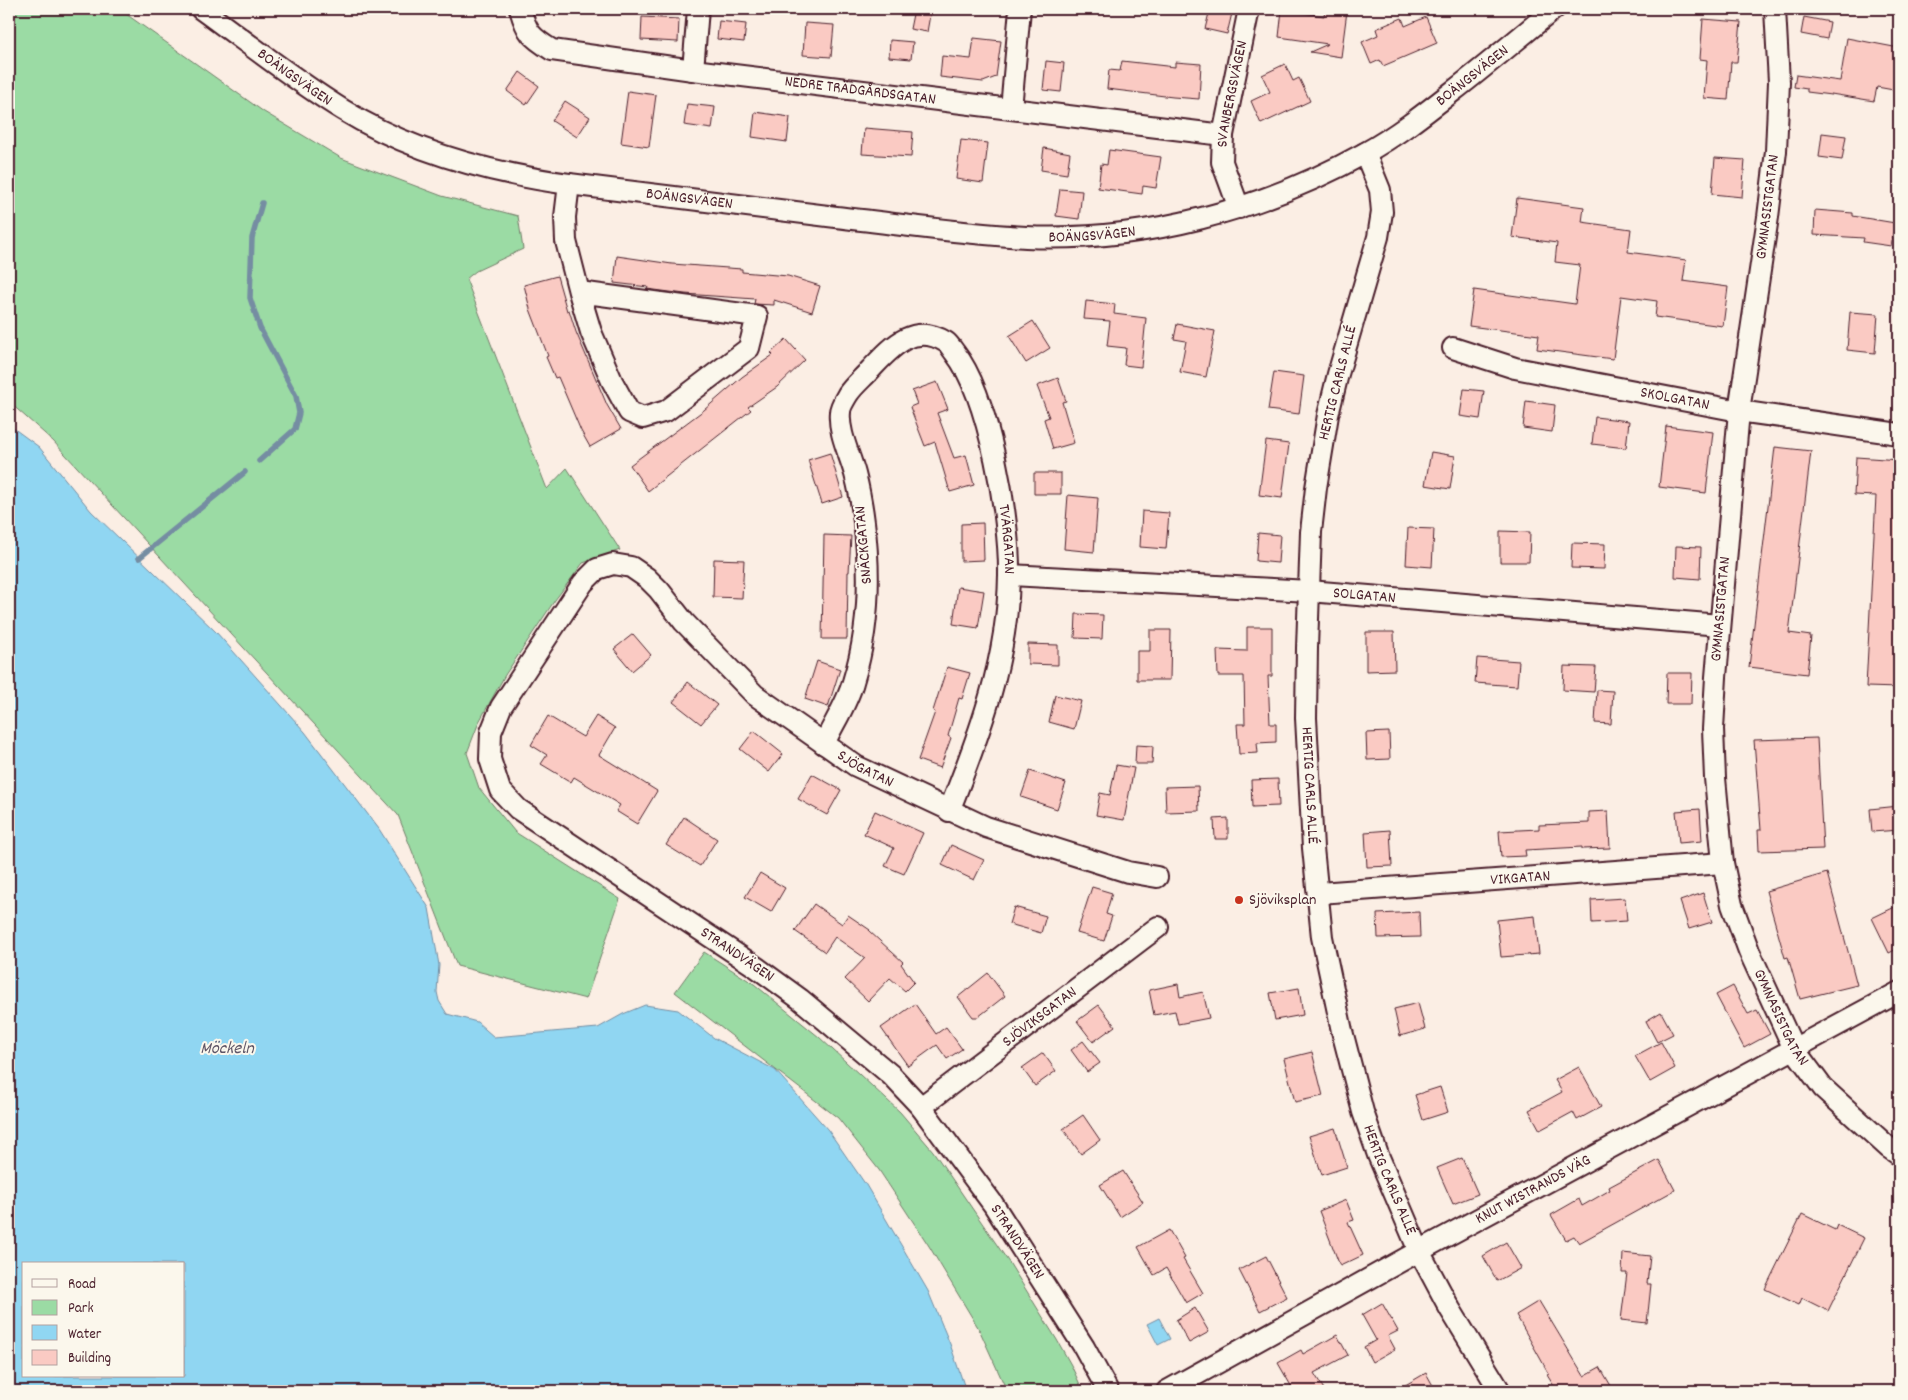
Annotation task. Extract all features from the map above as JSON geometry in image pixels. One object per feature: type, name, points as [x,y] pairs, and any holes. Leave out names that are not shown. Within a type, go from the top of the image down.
[{"type":"street","name":"BOÄNGSVÄGEN","points":[[201,9],[280,67],[344,110],[374,126],[449,158],[535,179],[569,184],[928,228],[1027,237],[1102,235],[1139,232],[1174,226],[1239,208],[1317,177],[1365,153],[1393,136],[1435,106],[1554,9]]},
{"type":"street","name":"NEDRE TRÄDGÅRDSGATAN","points":[[520,9],[524,22],[534,39],[552,50],[693,70],[1222,135]]},
{"type":"street","points":[[693,70],[698,9]]},
{"type":"street","points":[[1011,109],[1020,9]]},
{"type":"street","name":"SVANBERGSVÄGEN","points":[[1239,208],[1222,162],[1222,135],[1249,9]]},
{"type":"street","name":"GYMNASISTGATAN","points":[[1775,9],[1779,82],[1776,151],[1739,411],[1713,729],[1714,778],[1723,863],[1732,905],[1749,951],[1794,1048],[1823,1088],[1899,1155]]},
{"type":"street","name":"HERTIG CARLS ALLÉ","points":[[1365,153],[1380,190],[1382,212],[1378,237],[1328,415],[1312,523],[1306,718],[1313,848],[1322,937],[1363,1112],[1378,1155],[1419,1251],[1450,1309],[1500,1391]]},
{"type":"street","points":[[569,184],[565,217],[566,241],[578,292],[591,332],[612,381],[629,412],[643,418],[666,411],[749,348],[757,316],[578,292]]},
{"type":"street","name":"TVÄRGATAN","points":[[883,356],[906,337],[926,335],[947,342],[962,361],[976,393],[991,440],[1007,532],[1009,575],[1004,635],[996,677],[980,732],[949,811]]},
{"type":"street","name":"SKOLGATAN","points":[[1453,348],[1515,368],[1739,411],[1899,434]]},
{"type":"street","name":"SNÄCKGATAN","points":[[824,744],[852,684],[866,622],[868,592],[868,559],[864,520],[855,476],[841,429],[840,410],[848,395],[883,356]]},
{"type":"street","name":"STRANDVÄGEN","points":[[631,567],[612,564],[597,569],[583,583],[501,707],[491,732],[490,760],[500,790],[518,809],[756,967],[800,999],[891,1075],[921,1108],[993,1204],[1084,1348],[1108,1391]]},
{"type":"street","name":"SJÖGATAN","points":[[631,567],[653,584],[684,622],[755,695],[856,766],[949,811],[995,830],[1128,872],[1157,877]]},
{"type":"street","name":"SOLGATAN","points":[[1009,575],[1309,590],[1720,625]]},
{"type":"street","name":"VIKGATAN","points":[[1319,893],[1723,863]]},
{"type":"street","name":"SJÖVIKSGATAN","points":[[921,1108],[1158,927]]},
{"type":"street","name":"KNUT WISTRANDS VÄG","points":[[1167,1391],[1419,1251],[1899,992]]},
{"type":"green space","points":[[9,9],[119,9],[264,112],[341,158],[442,196],[518,216],[523,249],[476,271],[466,279],[547,489],[567,468],[620,550],[583,563],[555,600],[505,675],[479,722],[467,753],[479,788],[515,832],[620,899],[586,999],[457,966],[398,815],[53,441],[9,402]]},
{"type":"green space","points":[[704,952],[754,984],[819,1037],[900,1112],[933,1151],[1010,1264],[1057,1340],[1083,1391],[1007,1391],[979,1329],[929,1246],[879,1170],[838,1118],[675,992]]},
{"type":"water","name":"Möckeln","points":[[9,425],[39,447],[91,511],[216,632],[305,732],[379,829],[429,908],[439,965],[437,992],[439,1001],[447,1014],[477,1022],[494,1037],[598,1028],[623,1014],[645,1005],[678,1010],[714,1038],[775,1070],[828,1130],[866,1185],[928,1291],[950,1344],[966,1391],[9,1391]]},
{"type":"water","points":[[1159,1318],[1170,1339],[1158,1345],[1147,1324]]},
{"type":"building","points":[[914,9],[931,9],[927,32],[910,29]]},
{"type":"building","points":[[1210,9],[1233,9],[1227,34],[1205,29]]},
{"type":"building","points":[[1325,9],[1347,11],[1341,57],[1310,52],[1328,44],[1279,37],[1282,10],[1324,16]]},
{"type":"building","points":[[642,17],[679,19],[678,42],[641,40]]},
{"type":"building","points":[[1426,17],[1437,43],[1383,66],[1380,60],[1371,64],[1362,42],[1378,35],[1376,29],[1402,18],[1405,26]]},
{"type":"building","points":[[1804,17],[1830,22],[1827,39],[1801,34]]},
{"type":"building","points":[[1703,19],[1741,22],[1737,62],[1731,62],[1728,100],[1704,98],[1707,60],[1700,59]]},
{"type":"building","points":[[719,21],[746,24],[744,42],[717,39]]},
{"type":"building","points":[[805,23],[834,25],[831,57],[803,55]]},
{"type":"building","points":[[974,38],[1001,41],[996,77],[983,82],[940,77],[942,56],[971,59]]},
{"type":"building","points":[[1847,38],[1899,48],[1899,91],[1877,87],[1874,101],[1807,92],[1807,89],[1794,87],[1796,75],[1840,81]]},
{"type":"building","points":[[890,40],[913,42],[911,59],[889,57]]},
{"type":"building","points":[[1046,61],[1064,63],[1061,92],[1043,90]]},
{"type":"building","points":[[1122,61],[1175,67],[1175,62],[1201,64],[1199,99],[1107,89],[1109,70],[1120,71]]},
{"type":"building","points":[[1285,64],[1293,81],[1299,78],[1310,101],[1261,124],[1251,101],[1270,92],[1262,75]]},
{"type":"building","points":[[520,72],[539,86],[526,105],[507,91]]},
{"type":"building","points":[[628,91],[656,95],[649,147],[621,143]]},
{"type":"building","points":[[565,101],[590,117],[577,137],[552,121]]},
{"type":"building","points":[[687,104],[715,107],[712,129],[684,125]]},
{"type":"building","points":[[755,112],[790,117],[787,142],[752,137]]},
{"type":"building","points":[[864,128],[913,132],[911,157],[862,154]]},
{"type":"building","points":[[1822,133],[1846,136],[1842,160],[1819,157]]},
{"type":"building","points":[[961,140],[988,143],[983,183],[956,179]]},
{"type":"building","points":[[1044,148],[1070,153],[1067,174],[1041,170]]},
{"type":"building","points":[[1109,150],[1161,157],[1156,188],[1143,186],[1142,194],[1098,188],[1101,164],[1107,165]]},
{"type":"building","points":[[1715,158],[1745,160],[1742,197],[1712,194]]},
{"type":"building","points":[[1060,189],[1082,191],[1079,219],[1056,216]]},
{"type":"building","points":[[1517,198],[1584,207],[1582,222],[1631,229],[1628,252],[1686,260],[1683,281],[1728,287],[1723,326],[1655,317],[1657,301],[1621,296],[1613,359],[1537,349],[1539,335],[1469,326],[1474,290],[1575,304],[1580,265],[1555,262],[1557,243],[1512,237]]},
{"type":"building","points":[[1815,210],[1853,213],[1853,216],[1895,223],[1891,246],[1863,242],[1864,238],[1814,235]]},
{"type":"building","points":[[617,256],[672,264],[742,269],[742,272],[788,276],[820,286],[812,312],[774,300],[774,305],[754,304],[755,299],[647,289],[648,287],[614,283]]},
{"type":"building","points":[[557,276],[567,311],[569,310],[576,332],[607,405],[621,429],[590,447],[581,431],[558,377],[555,378],[546,357],[548,356],[530,309],[524,285]]},
{"type":"building","points":[[1086,301],[1115,304],[1114,314],[1146,318],[1141,367],[1124,365],[1126,348],[1107,346],[1110,321],[1084,319]]},
{"type":"building","points":[[1850,312],[1878,314],[1875,353],[1847,350]]},
{"type":"building","points":[[1033,321],[1050,348],[1026,363],[1009,336]]},
{"type":"building","points":[[1177,324],[1215,331],[1206,377],[1180,372],[1186,341],[1174,339]]},
{"type":"building","points":[[786,339],[805,360],[777,387],[748,407],[751,410],[648,491],[630,465],[704,410],[742,377],[773,355],[771,353]]},
{"type":"building","points":[[1274,372],[1304,376],[1299,414],[1268,410]]},
{"type":"building","points":[[1058,378],[1066,401],[1062,402],[1074,443],[1053,449],[1044,419],[1049,417],[1037,386]]},
{"type":"building","points":[[937,382],[948,409],[937,413],[954,458],[966,455],[974,485],[950,492],[935,442],[925,446],[910,407],[917,404],[912,391]]},
{"type":"building","points":[[1464,389],[1484,391],[1480,419],[1460,416]]},
{"type":"building","points":[[1526,401],[1555,405],[1552,432],[1523,428]]},
{"type":"building","points":[[1595,417],[1629,421],[1626,448],[1592,444]]},
{"type":"building","points":[[1666,426],[1713,432],[1706,493],[1659,487]]},
{"type":"building","points":[[1266,441],[1289,444],[1282,498],[1259,495]]},
{"type":"building","points":[[1775,447],[1811,451],[1789,633],[1811,636],[1807,674],[1749,667]]},
{"type":"building","points":[[1431,452],[1455,456],[1450,489],[1425,485]]},
{"type":"building","points":[[830,453],[843,497],[822,504],[808,460]]},
{"type":"building","points":[[1856,457],[1899,460],[1899,688],[1866,687],[1876,496],[1854,495]]},
{"type":"building","points":[[1034,473],[1061,473],[1061,494],[1034,494]]},
{"type":"building","points":[[1068,495],[1098,498],[1094,552],[1064,549]]},
{"type":"building","points":[[1142,511],[1169,513],[1166,549],[1140,547]]},
{"type":"building","points":[[983,523],[984,560],[961,561],[961,524]]},
{"type":"building","points":[[1408,528],[1434,529],[1432,567],[1406,565]]},
{"type":"building","points":[[1500,531],[1530,532],[1529,562],[1500,562]]},
{"type":"building","points":[[1258,533],[1280,535],[1278,563],[1256,561]]},
{"type":"building","points":[[824,535],[851,536],[848,572],[847,639],[822,639]]},
{"type":"building","points":[[1572,543],[1605,544],[1604,569],[1571,568]]},
{"type":"building","points":[[1676,546],[1701,547],[1700,579],[1675,577]]},
{"type":"building","points":[[714,559],[744,560],[742,598],[713,597]]},
{"type":"building","points":[[958,587],[984,591],[978,628],[953,624]]},
{"type":"building","points":[[1076,614],[1103,615],[1102,639],[1075,638]]},
{"type":"building","points":[[1247,627],[1272,627],[1272,676],[1268,676],[1270,724],[1276,724],[1276,742],[1257,743],[1258,753],[1239,754],[1237,724],[1245,724],[1244,676],[1218,676],[1217,650],[1247,651]]},
{"type":"building","points":[[1150,630],[1171,630],[1170,680],[1137,680],[1137,651],[1150,651]]},
{"type":"building","points":[[1366,632],[1394,632],[1395,670],[1366,671]]},
{"type":"building","points":[[633,634],[651,655],[632,671],[614,649]]},
{"type":"building","points":[[1028,644],[1058,645],[1058,665],[1028,664]]},
{"type":"building","points":[[1477,658],[1519,661],[1517,686],[1475,683]]},
{"type":"building","points":[[817,661],[840,669],[828,707],[805,699]]},
{"type":"building","points":[[1564,666],[1596,667],[1594,692],[1563,690]]},
{"type":"building","points":[[947,667],[970,673],[962,699],[959,698],[948,736],[951,738],[940,768],[918,760],[935,712],[933,711]]},
{"type":"building","points":[[1667,673],[1692,673],[1691,704],[1666,704]]},
{"type":"building","points":[[688,682],[717,705],[701,724],[673,702]]},
{"type":"building","points":[[1597,690],[1613,691],[1611,724],[1595,723]]},
{"type":"building","points":[[1055,695],[1081,701],[1074,729],[1049,722]]},
{"type":"building","points":[[548,716],[583,737],[596,716],[615,728],[599,755],[657,791],[637,824],[616,811],[620,805],[574,777],[571,782],[541,764],[547,755],[531,745]]},
{"type":"building","points":[[754,731],[783,754],[769,772],[740,749]]},
{"type":"building","points":[[1389,732],[1390,759],[1367,760],[1366,733]]},
{"type":"building","points":[[1817,738],[1823,849],[1759,851],[1758,830],[1761,830],[1754,740]]},
{"type":"building","points":[[1136,745],[1153,746],[1152,764],[1135,764]]},
{"type":"building","points":[[1116,765],[1134,768],[1124,820],[1096,815],[1100,793],[1110,795]]},
{"type":"building","points":[[1030,771],[1066,783],[1057,809],[1021,797]]},
{"type":"building","points":[[812,774],[841,790],[827,815],[798,799]]},
{"type":"building","points":[[1278,779],[1279,806],[1252,807],[1251,780]]},
{"type":"building","points":[[1198,786],[1199,811],[1166,812],[1165,787]]},
{"type":"building","points":[[1899,806],[1899,830],[1872,832],[1870,809]]},
{"type":"building","points":[[1700,809],[1702,841],[1679,843],[1676,811]]},
{"type":"building","points":[[875,811],[923,833],[904,874],[885,866],[894,848],[864,834]]},
{"type":"building","points":[[1608,811],[1610,848],[1582,849],[1582,847],[1525,850],[1526,856],[1501,857],[1499,831],[1539,829],[1539,825],[1589,823],[1589,812]]},
{"type":"building","points":[[684,817],[717,839],[700,866],[666,845]]},
{"type":"building","points":[[1228,818],[1228,839],[1215,839],[1214,819]]},
{"type":"building","points":[[1390,830],[1392,866],[1367,867],[1365,832]]},
{"type":"building","points":[[951,845],[984,860],[974,880],[942,865]]},
{"type":"building","points":[[760,873],[785,888],[771,912],[745,897]]},
{"type":"building","points":[[1827,873],[1857,985],[1800,999],[1788,957],[1785,958],[1766,891]]},
{"type":"building","points":[[1092,887],[1112,893],[1106,914],[1112,916],[1104,941],[1077,933]]},
{"type":"building","points":[[1703,893],[1712,922],[1689,929],[1680,901]]},
{"type":"building","points":[[1625,898],[1627,921],[1592,923],[1591,900]]},
{"type":"building","points":[[814,904],[842,924],[848,915],[870,930],[903,962],[901,964],[914,982],[905,991],[890,978],[868,1001],[845,979],[865,958],[835,937],[825,952],[795,931]]},
{"type":"building","points":[[1899,905],[1899,948],[1889,953],[1872,918]]},
{"type":"building","points":[[1014,907],[1046,916],[1041,933],[1009,924]]},
{"type":"building","points":[[1419,912],[1420,937],[1378,938],[1377,914]]},
{"type":"building","points":[[1535,916],[1539,954],[1501,957],[1497,920]]},
{"type":"building","points":[[988,973],[1005,996],[978,1017],[973,1017],[958,997]]},
{"type":"building","points":[[1178,984],[1180,997],[1203,992],[1209,1018],[1178,1024],[1175,1011],[1154,1015],[1149,990]]},
{"type":"building","points":[[1733,986],[1748,1014],[1757,1010],[1770,1034],[1744,1048],[1716,995]]},
{"type":"building","points":[[1299,988],[1303,1015],[1275,1020],[1270,993]]},
{"type":"building","points":[[1418,1003],[1425,1029],[1400,1036],[1394,1009]]},
{"type":"building","points":[[915,1004],[936,1034],[946,1027],[962,1049],[947,1059],[937,1045],[908,1066],[881,1028]]},
{"type":"building","points":[[1099,1005],[1115,1026],[1093,1042],[1077,1021]]},
{"type":"building","points":[[1661,1012],[1673,1034],[1657,1042],[1646,1021]]},
{"type":"building","points":[[1083,1041],[1100,1063],[1087,1072],[1071,1050]]},
{"type":"building","points":[[1661,1042],[1675,1068],[1650,1082],[1635,1056]]},
{"type":"building","points":[[1312,1052],[1323,1096],[1295,1102],[1284,1059]]},
{"type":"building","points":[[1043,1053],[1056,1071],[1035,1086],[1022,1068]]},
{"type":"building","points":[[1579,1067],[1601,1107],[1577,1120],[1573,1112],[1540,1130],[1529,1110],[1562,1092],[1555,1080]]},
{"type":"building","points":[[1440,1087],[1448,1112],[1423,1120],[1415,1095]]},
{"type":"building","points":[[1083,1115],[1100,1140],[1081,1154],[1063,1129]]},
{"type":"building","points":[[1335,1128],[1347,1167],[1322,1175],[1309,1136]]},
{"type":"building","points":[[1462,1158],[1478,1194],[1453,1204],[1437,1168]]},
{"type":"building","points":[[1659,1160],[1675,1190],[1579,1243],[1574,1236],[1566,1240],[1551,1215],[1579,1199],[1582,1206],[1610,1190],[1609,1187]]},
{"type":"building","points":[[1123,1171],[1143,1202],[1120,1217],[1100,1185]]},
{"type":"building","points":[[1346,1200],[1354,1220],[1348,1222],[1363,1255],[1340,1266],[1319,1211]]},
{"type":"building","points":[[1802,1214],[1835,1230],[1837,1225],[1864,1238],[1828,1311],[1802,1298],[1799,1305],[1765,1289]]},
{"type":"building","points":[[1169,1230],[1203,1293],[1186,1303],[1166,1268],[1154,1275],[1138,1247]]},
{"type":"building","points":[[1506,1242],[1521,1268],[1497,1281],[1483,1256]]},
{"type":"building","points":[[1623,1253],[1650,1256],[1647,1284],[1651,1284],[1647,1323],[1621,1320],[1627,1273],[1622,1273]]},
{"type":"building","points":[[1266,1256],[1287,1297],[1260,1311],[1239,1270]]},
{"type":"building","points":[[1539,1301],[1584,1376],[1600,1367],[1614,1391],[1557,1391],[1516,1315]]},
{"type":"building","points":[[1382,1303],[1398,1331],[1388,1336],[1395,1349],[1372,1362],[1364,1347],[1376,1340],[1362,1315]]},
{"type":"building","points":[[1195,1308],[1209,1332],[1189,1343],[1176,1320]]},
{"type":"building","points":[[1337,1335],[1348,1355],[1314,1373],[1325,1391],[1294,1391],[1278,1363],[1301,1350],[1303,1354]]},
{"type":"building","points":[[1426,1373],[1436,1391],[1395,1391]]},
{"type":"waterway","points":[[259,461],[295,429],[299,413],[296,396],[260,328],[250,298],[252,238],[262,203]]},
{"type":"waterway","points":[[139,558],[245,472]]},
{"type":"place","name":"Sjöviksplan","points":[[1239,900]]}]
